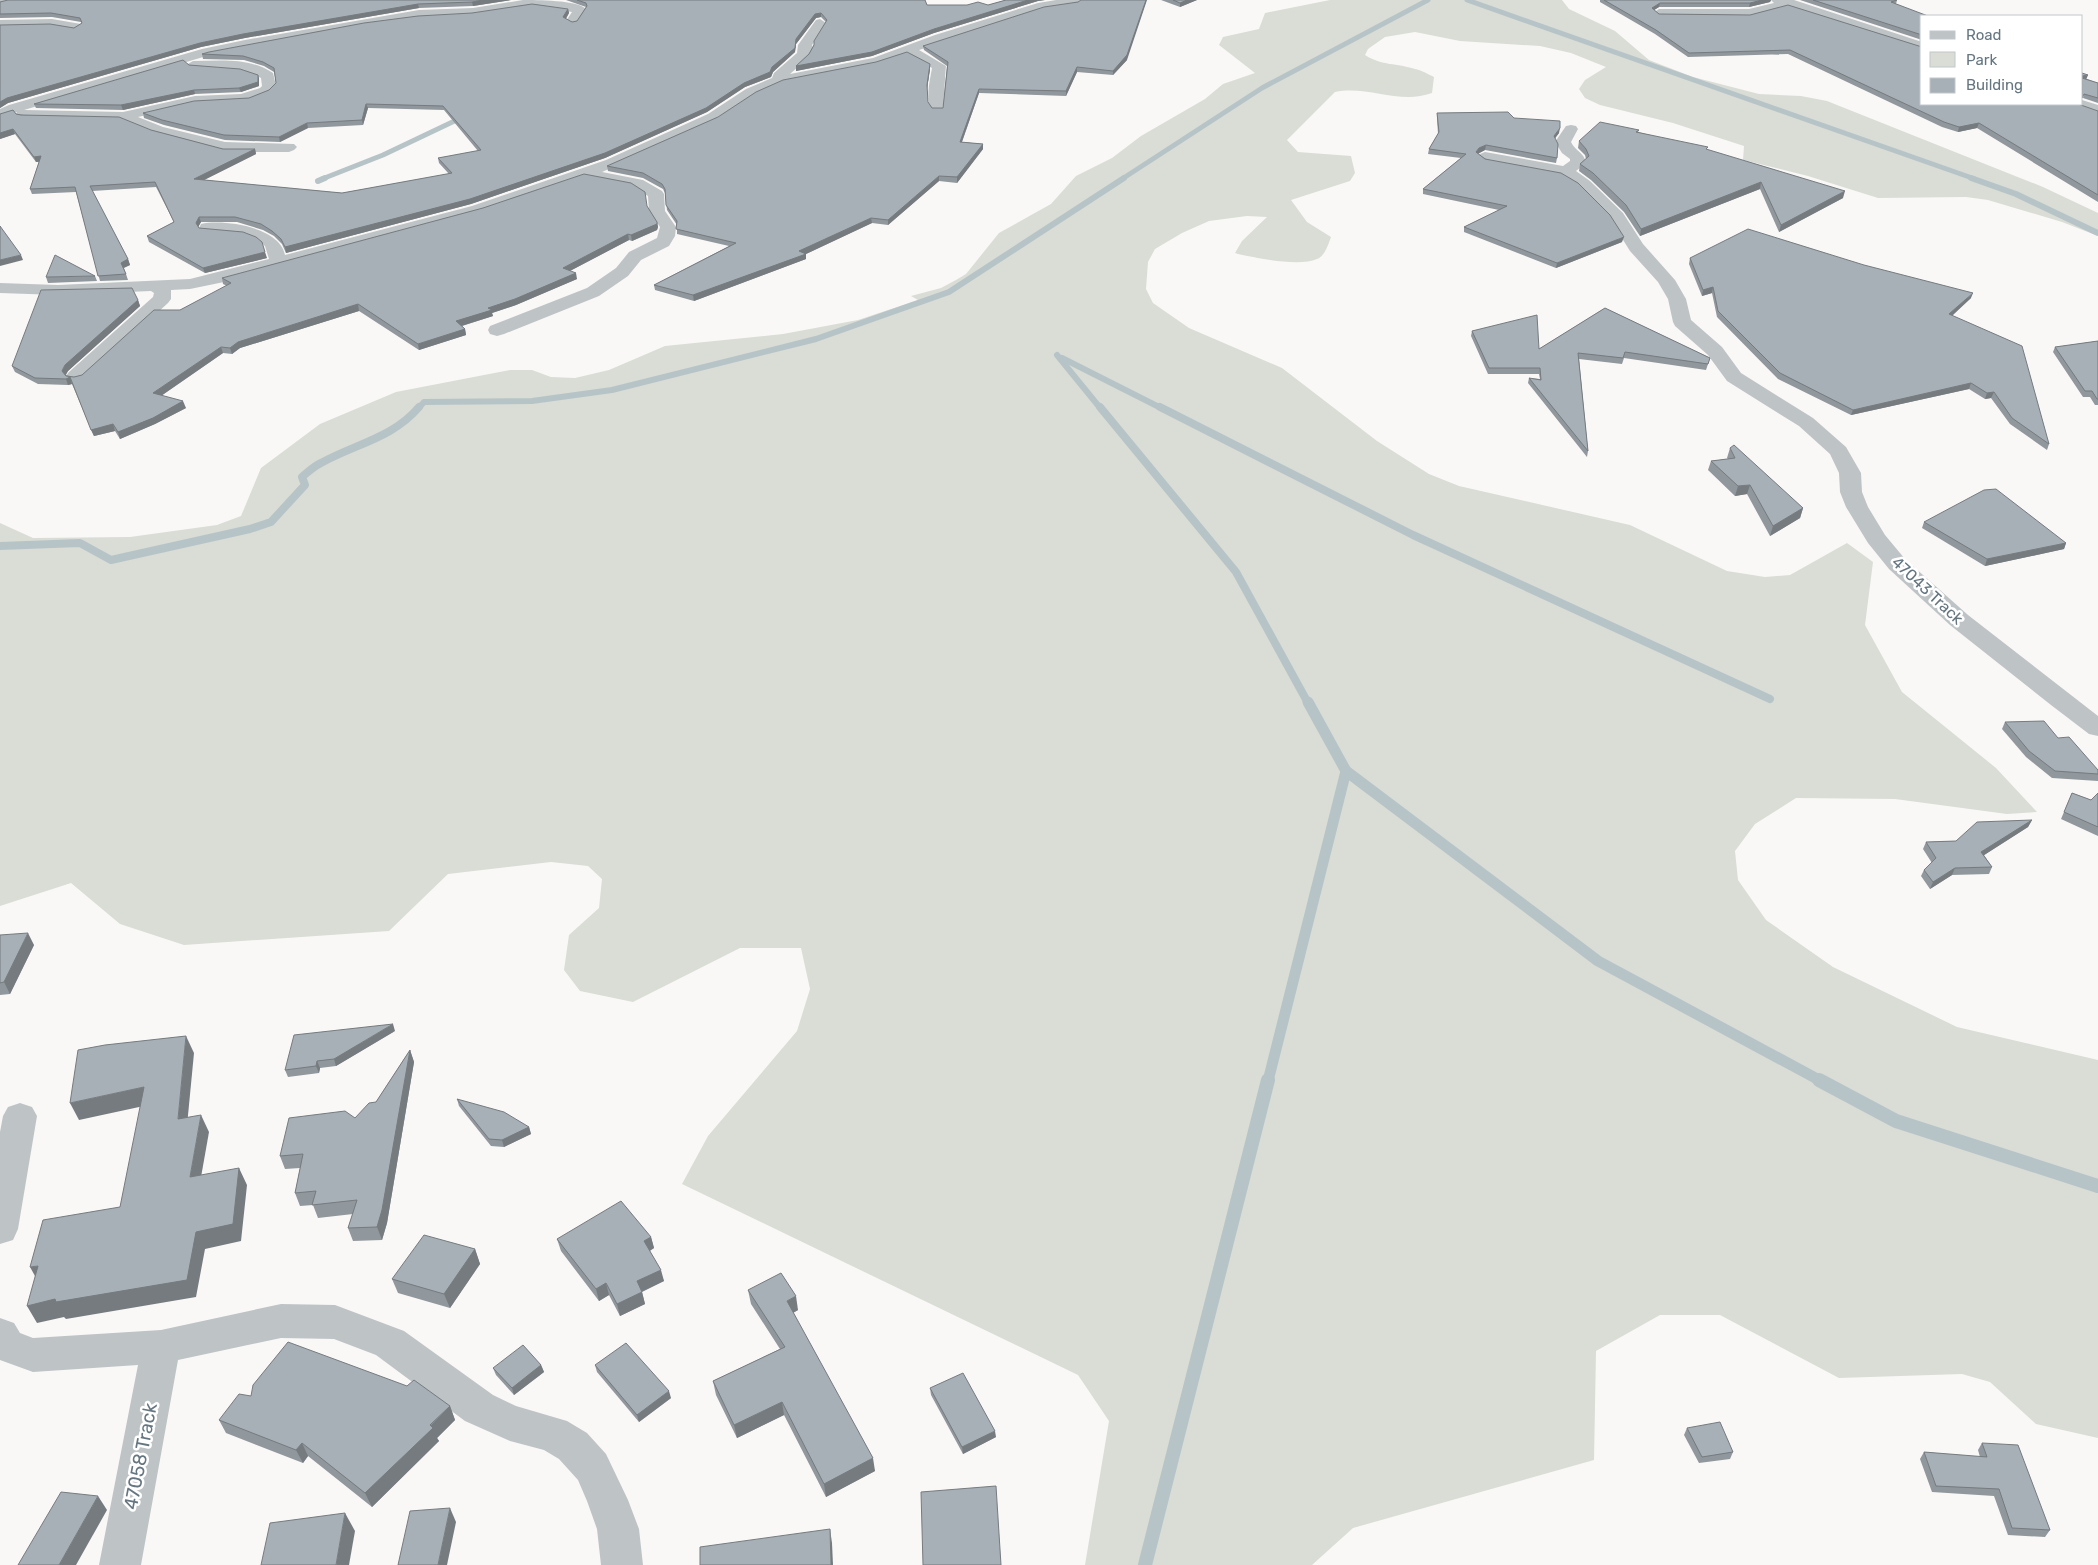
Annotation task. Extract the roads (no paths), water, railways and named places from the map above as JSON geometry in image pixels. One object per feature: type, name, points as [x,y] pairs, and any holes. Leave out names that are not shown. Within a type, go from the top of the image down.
[{"type":"street","points":[[0,1],[5,0]]},
{"type":"street","points":[[0,288],[58,290],[205,281],[278,262],[478,208],[582,173],[620,159],[713,117],[751,92],[779,80],[876,61],[940,38],[1042,6],[1078,0]]},
{"type":"street","points":[[3,113],[14,108],[232,46],[315,33],[365,22],[419,14],[473,12],[534,2],[580,9],[572,22]]},
{"type":"street","points":[[1659,13],[1749,13],[1783,2],[1920,45]]},
{"type":"street","points":[[0,24],[52,23],[76,27]]},
{"type":"street","points":[[779,80],[780,76],[806,51],[805,45],[820,23]]},
{"type":"street","points":[[908,50],[939,66],[936,86],[937,108]]},
{"type":"street","points":[[3,113],[123,116],[204,99],[242,98],[265,91],[269,86],[268,76],[262,70],[252,67],[162,65]]},
{"type":"street","points":[[2083,104],[2098,110]]},
{"type":"street","points":[[123,116],[158,130],[225,147],[289,147]]},
{"type":"street","points":[[1559,171],[1567,170],[1578,163],[1577,157],[1567,150],[1563,142],[1571,129]]},
{"type":"street","name":"47043 Track","points":[[1485,157],[1572,175],[1617,216],[1636,248],[1666,280],[1677,299],[1682,322],[1715,351],[1728,370],[1744,385],[1806,422],[1839,451],[1850,473],[1851,492],[1857,508],[1876,538],[1897,564],[1972,630],[2098,728]]},
{"type":"street","points":[[498,330],[593,292],[622,272],[630,260],[663,242],[667,236],[668,227],[657,211],[656,194],[637,183],[582,173]]},
{"type":"street","points":[[206,228],[237,230],[265,238],[276,249],[278,262]]},
{"type":"street","points":[[76,376],[162,299],[163,292],[156,285]]},
{"type":"street","points":[[0,1229],[20,1116]]},
{"type":"street","points":[[0,1335],[6,1345],[33,1355],[161,1347],[281,1321],[335,1322],[390,1343],[479,1408],[510,1423],[553,1434],[573,1446],[592,1467],[607,1500],[618,1530],[622,1565]]},
{"type":"street","name":"47058 Track","points":[[120,1565],[161,1347]]},
{"type":"waterway","points":[[1122,179],[1262,88],[1428,0]]},
{"type":"waterway","points":[[1467,0],[1975,179]]},
{"type":"waterway","points":[[322,179],[383,155],[465,116]]},
{"type":"waterway","points":[[318,181],[325,178]]},
{"type":"waterway","points":[[418,409],[424,402],[532,401],[612,390],[816,339],[949,292],[1124,178]]},
{"type":"waterway","points":[[1971,178],[2016,194],[2098,233]]},
{"type":"waterway","points":[[1057,355],[1101,409]]},
{"type":"waterway","points":[[1062,358],[1163,409]]},
{"type":"waterway","points":[[0,546],[80,543],[111,560],[250,529],[271,522],[305,485],[302,477],[313,467],[386,433],[409,418],[419,407]]},
{"type":"waterway","points":[[1100,407],[1236,572],[1308,703]]},
{"type":"waterway","points":[[1160,407],[1413,535],[1770,699]]},
{"type":"waterway","points":[[1308,702],[1346,771]]},
{"type":"waterway","points":[[1268,1081],[1346,771]]},
{"type":"waterway","points":[[1346,771],[1598,961],[1821,1081]]},
{"type":"waterway","points":[[1145,1565],[1268,1080]]},
{"type":"waterway","points":[[1819,1080],[1896,1121],[2098,1186]]}]
